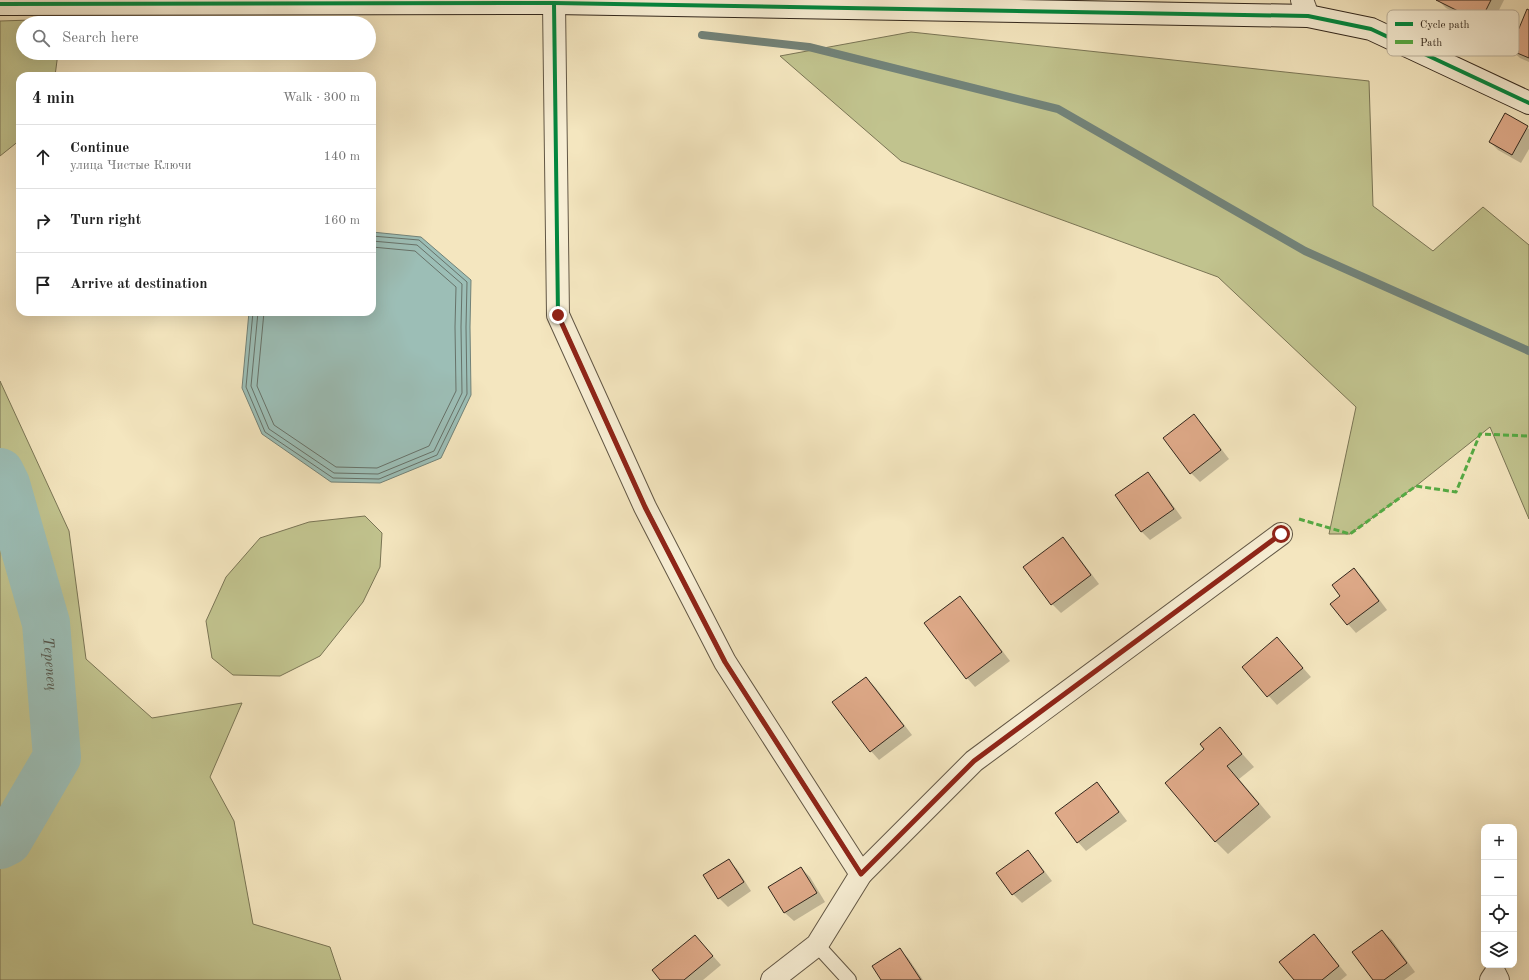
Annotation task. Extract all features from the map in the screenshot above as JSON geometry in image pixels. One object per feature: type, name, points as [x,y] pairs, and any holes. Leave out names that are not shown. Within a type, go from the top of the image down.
[{"type":"street","points":[[554,3],[558,315],[645,507],[725,662],[861,874]]},
{"type":"street","points":[[0,4],[554,3],[1305,8],[1371,29],[1387,36]]},
{"type":"street","points":[[1429,56],[1529,103]]},
{"type":"street","points":[[772,980],[817,944],[861,874],[974,761],[1281,534]]},
{"type":"lane","points":[[817,944],[849,980]]},
{"type":"green space","points":[[16,20],[16,60],[57,60],[56,72],[16,72],[16,143],[0,156],[0,21]]},
{"type":"green space","points":[[911,32],[1369,81],[1373,206],[1433,251],[1483,207],[1529,245],[1529,519],[1490,427],[1416,486],[1350,534],[1329,534],[1356,407],[1218,277],[901,161],[780,56]]},
{"type":"green space","points":[[0,381],[69,531],[86,659],[152,718],[242,703],[210,777],[234,821],[253,924],[330,947],[341,980],[0,980]]},
{"type":"green space","points":[[365,516],[382,533],[380,567],[363,602],[320,656],[280,676],[233,675],[212,658],[206,621],[226,577],[260,538],[309,522]]},
{"type":"water","points":[[376,232],[421,237],[471,280],[471,395],[441,458],[380,483],[331,482],[262,434],[242,388],[249,316],[376,316]]},
{"type":"building","points":[[1436,0],[1491,0],[1486,10],[1456,10]]},
{"type":"building","points":[[1527,9],[1529,10],[1529,58],[1519,54],[1519,28]]},
{"type":"building","points":[[1505,113],[1528,126],[1512,155],[1489,142]]},
{"type":"building","points":[[1194,414],[1221,450],[1190,474],[1163,438]]},
{"type":"building","points":[[1148,472],[1174,509],[1141,532],[1115,495]]},
{"type":"building","points":[[1063,537],[1091,575],[1051,605],[1023,567]]},
{"type":"building","points":[[1354,568],[1379,601],[1347,625],[1330,604],[1340,596],[1332,585]]},
{"type":"building","points":[[960,596],[1002,652],[966,679],[924,623]]},
{"type":"building","points":[[1277,637],[1303,668],[1267,697],[1242,667]]},
{"type":"building","points":[[866,677],[904,726],[870,752],[832,702]]},
{"type":"building","points":[[1220,727],[1242,754],[1227,766],[1259,804],[1215,842],[1165,783],[1204,749],[1200,744]]},
{"type":"building","points":[[1097,782],[1119,812],[1077,843],[1055,813]]},
{"type":"building","points":[[1028,850],[1044,872],[1012,895],[996,873]]},
{"type":"building","points":[[729,859],[744,882],[718,899],[703,875]]},
{"type":"building","points":[[801,867],[817,893],[784,913],[768,887]]},
{"type":"building","points":[[1382,930],[1407,963],[1384,980],[1373,980],[1352,952]]},
{"type":"building","points":[[1314,934],[1339,966],[1322,980],[1294,980],[1279,962]]},
{"type":"building","points":[[695,935],[713,956],[684,980],[660,980],[652,970]]},
{"type":"building","points":[[900,948],[921,980],[881,980],[872,966]]},
{"type":"waterway","points":[[702,35],[809,47],[1058,109],[1305,251],[1529,351]]},
{"type":"waterway","name":"Терепец","points":[[0,472],[6,484],[46,623],[57,757],[8,841],[0,845]]},
{"type":"marked path","points":[[1299,519],[1350,534],[1416,486],[1456,492],[1480,434],[1529,436]]},
{"type":"cycle path","points":[[554,3],[558,315],[645,507],[725,662],[861,874]]},
{"type":"cycle path","points":[[0,4],[554,3],[1308,16],[1371,29],[1387,36]]},
{"type":"cycle path","points":[[1429,56],[1529,103]]},
{"type":"route","points":[[558,315],[645,507],[725,662],[861,874],[974,761],[1281,534]]}]
